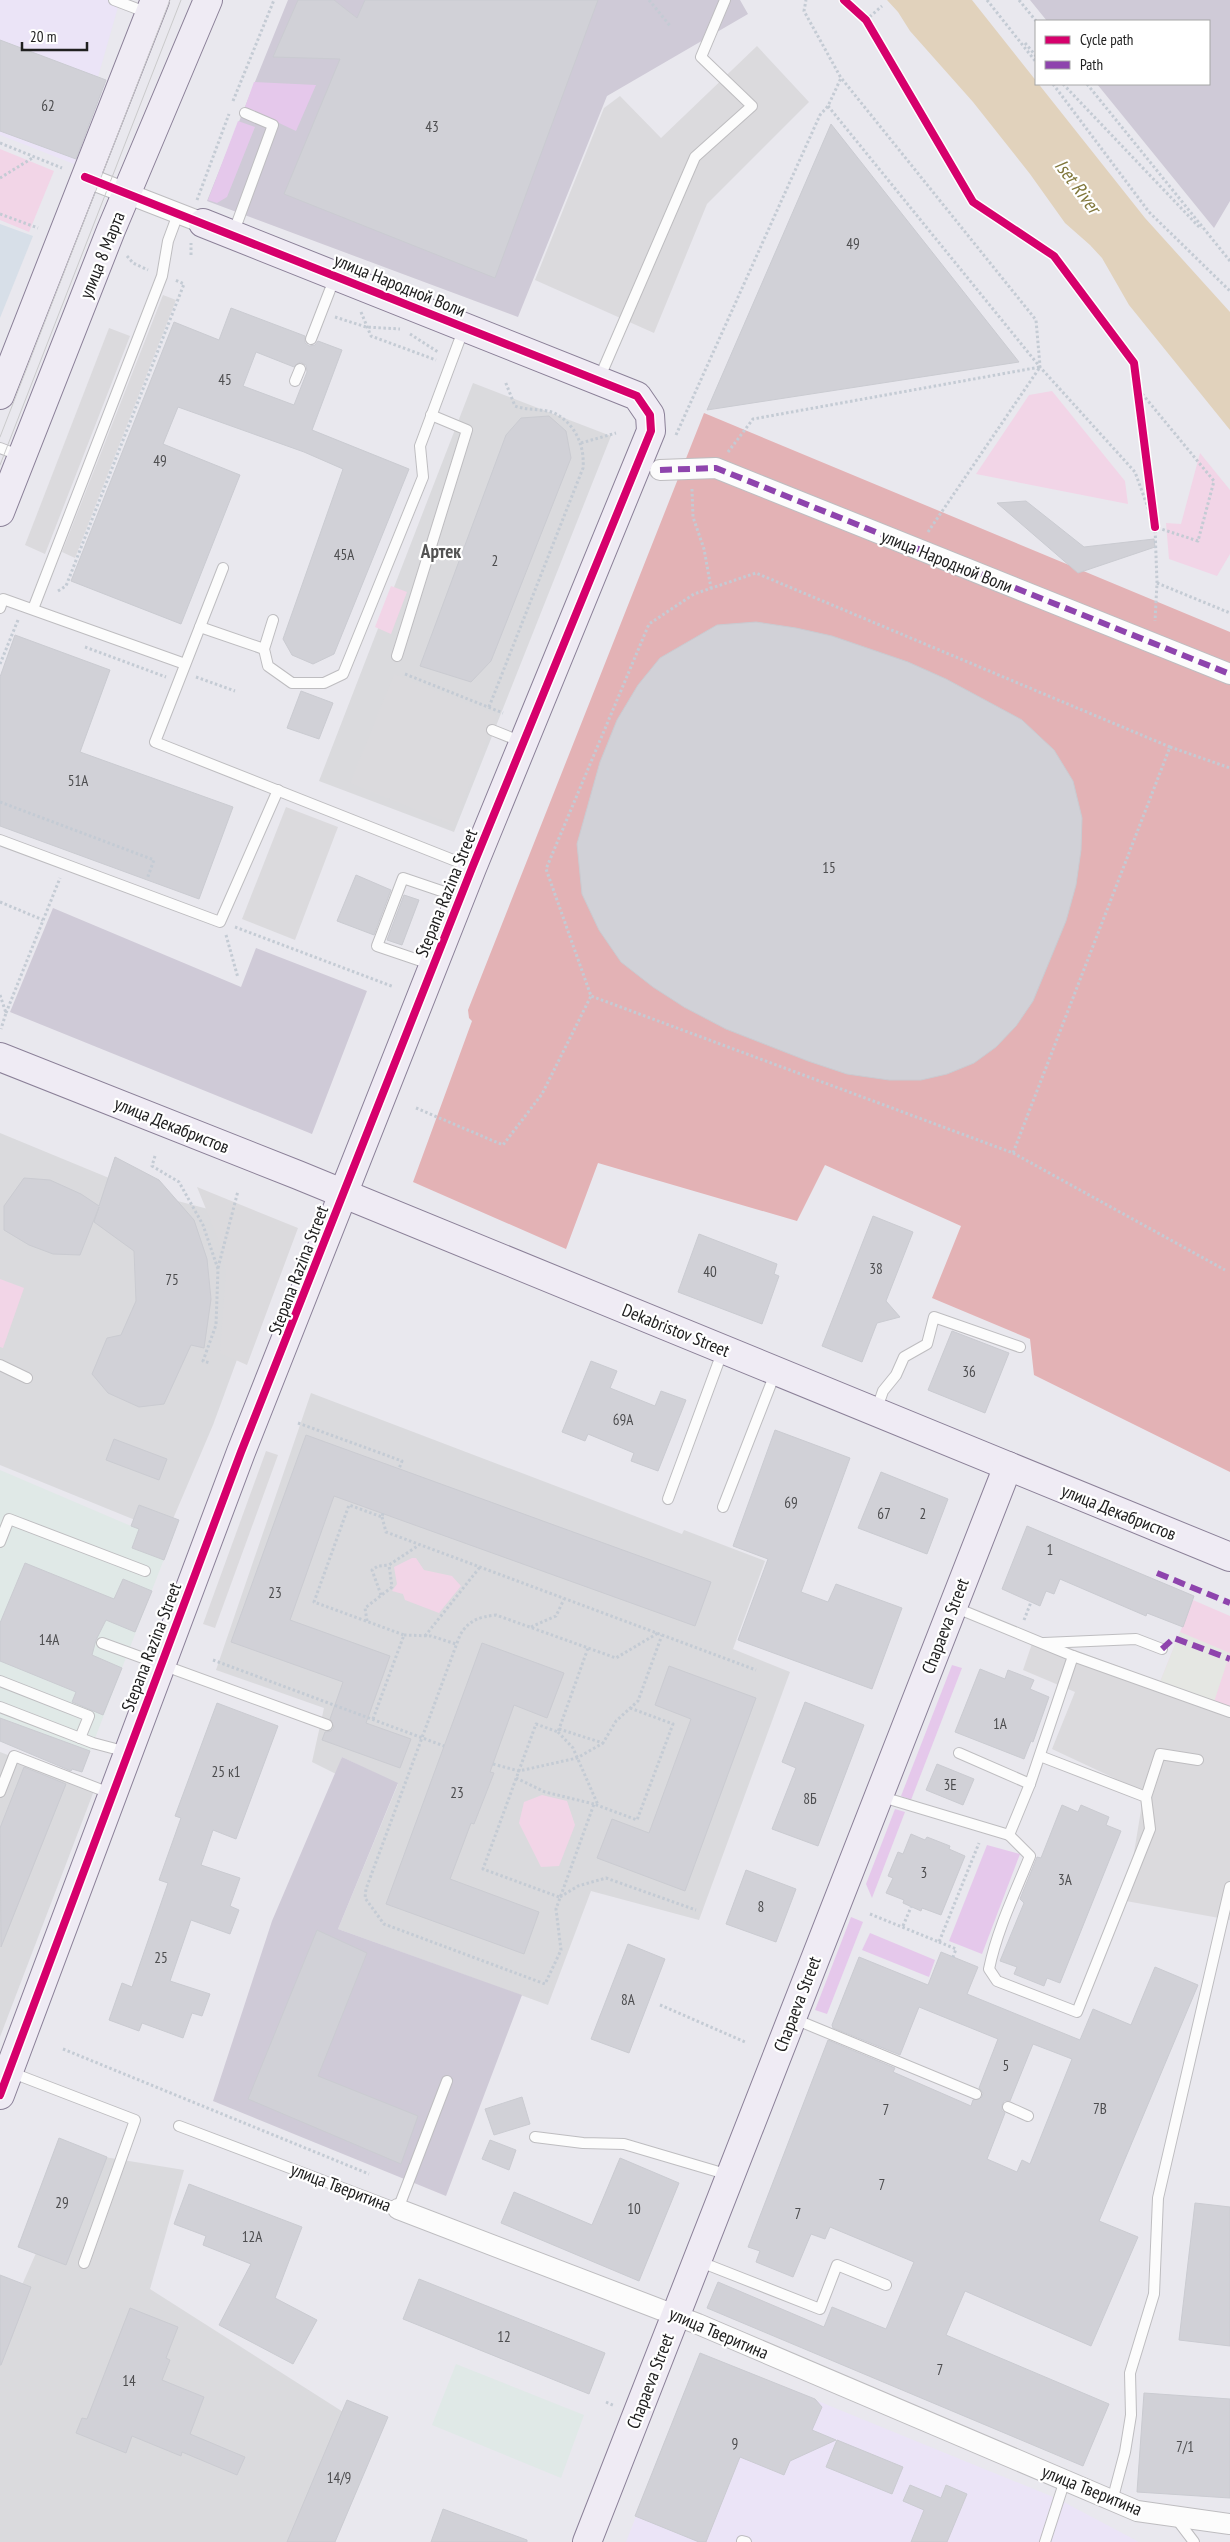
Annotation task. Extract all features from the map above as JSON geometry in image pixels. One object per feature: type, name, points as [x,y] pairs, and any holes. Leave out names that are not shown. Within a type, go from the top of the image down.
[{"type":"street","name":"улица 8 Марта","points":[[0,512],[11,452],[127,194],[208,0]]},
{"type":"street","points":[[0,395],[74,172],[152,7]]},
{"type":"street","name":"улица Народной Воли","points":[[74,172],[637,396],[650,415],[649,466],[692,469],[716,468],[1230,674]]},
{"type":"street","name":"Stepana Razina Street","points":[[5,2084],[127,1752],[241,1452],[460,897],[523,742],[649,466]]},
{"type":"street","name":"улица Декабристов","points":[[0,1057],[343,1194]]},
{"type":"street","name":"Dekabristov Street","points":[[343,1194],[1008,1466]]},
{"type":"street","name":"улица Декабристов","points":[[1008,1466],[1230,1557]]},
{"type":"street","name":"Chapaeva Street","points":[[587,2542],[1008,1466]]},
{"type":"street","name":"улица Тверитина","points":[[398,2209],[676,2315],[1137,2511],[1230,2524]]},
{"type":"lane","points":[[114,0],[152,7]]},
{"type":"lane","points":[[599,380],[695,157],[752,106],[702,57],[725,0]]},
{"type":"lane","points":[[233,234],[273,125],[245,114]]},
{"type":"lane","points":[[33,609],[162,276],[168,241],[191,219]]},
{"type":"lane","points":[[311,339],[335,276]]},
{"type":"lane","points":[[273,620],[264,649],[268,666],[292,683],[324,683],[343,674],[423,477],[420,446],[464,327]]},
{"type":"lane","points":[[295,381],[300,369]]},
{"type":"lane","points":[[397,656],[467,430],[431,415]]},
{"type":"lane","points":[[223,568],[154,742],[472,868]]},
{"type":"lane","points":[[1,601],[33,609],[185,664]]},
{"type":"lane","points":[[200,627],[264,649]]},
{"type":"lane","points":[[492,730],[523,742]]},
{"type":"lane","points":[[0,840],[220,922],[278,790]]},
{"type":"lane","points":[[433,965],[378,946],[403,878],[460,897]]},
{"type":"lane","points":[[876,1412],[883,1391],[896,1375],[904,1357],[927,1344],[934,1317],[1020,1347]]},
{"type":"lane","points":[[668,1499],[723,1349]]},
{"type":"lane","points":[[0,1365],[27,1378]]},
{"type":"lane","points":[[723,1507],[776,1371]]},
{"type":"lane","points":[[0,1542],[9,1519],[145,1571]]},
{"type":"lane","points":[[953,1607],[1073,1656],[1230,1712]]},
{"type":"lane","points":[[1040,1643],[1136,1639],[1162,1649]]},
{"type":"lane","points":[[102,1643],[328,1725]]},
{"type":"lane","points":[[1009,1835],[1030,1784],[1073,1656]]},
{"type":"lane","points":[[0,1681],[89,1716],[80,1738]]},
{"type":"lane","points":[[0,1707],[80,1738],[127,1752]]},
{"type":"lane","points":[[959,1753],[1030,1784]]},
{"type":"lane","points":[[878,1796],[1009,1835],[1030,1856],[992,1953],[990,1969],[997,1982],[1078,2012],[1150,1829],[1146,1797],[1160,1754],[1198,1760]]},
{"type":"lane","points":[[0,1792],[14,1756],[113,1794]]},
{"type":"lane","points":[[1040,1756],[1146,1797]]},
{"type":"lane","points":[[1112,2501],[1125,2452],[1131,2415],[1130,2373],[1154,2294],[1158,2198],[1230,1886]]},
{"type":"lane","points":[[792,2018],[976,2094]]},
{"type":"lane","points":[[398,2209],[447,2080]]},
{"type":"lane","points":[[5,2084],[135,2120],[84,2263]]},
{"type":"lane","points":[[1008,2107],[1028,2116]]},
{"type":"lane","name":"улица Тверитина","points":[[178,2126],[398,2209]]},
{"type":"lane","points":[[535,2137],[583,2143],[624,2144],[730,2175]]},
{"type":"lane","points":[[697,2261],[820,2309],[837,2265],[886,2284]]},
{"type":"lane","points":[[1045,2542],[1065,2480]]},
{"type":"lane","points":[[1174,2516],[1194,2542]]},
{"type":"path","points":[[190,255],[191,219],[196,203],[247,63],[274,0]]},
{"type":"path","points":[[649,0],[671,27]]},
{"type":"path","points":[[806,0],[804,11],[841,78],[1036,320],[1040,367],[917,549]]},
{"type":"path","points":[[987,0],[1035,61]]},
{"type":"path","points":[[1019,0],[1035,20]]},
{"type":"path","points":[[866,20],[882,6]]},
{"type":"path","points":[[858,14],[866,20],[871,29]]},
{"type":"path","points":[[1007,25],[1035,55]]},
{"type":"path","points":[[649,466],[820,115],[828,106],[841,78]]},
{"type":"path","points":[[1054,85],[1149,212],[1230,291]]},
{"type":"path","points":[[1064,85],[1219,248]]},
{"type":"path","points":[[1088,85],[1230,261]]},
{"type":"path","points":[[828,106],[1040,367],[1135,472],[1155,527]]},
{"type":"path","points":[[0,143],[74,172]]},
{"type":"path","points":[[0,178],[34,157]]},
{"type":"path","points":[[0,214],[38,228]]},
{"type":"path","points":[[0,664],[16,621],[66,586],[184,284]]},
{"type":"path","points":[[359,306],[371,336],[432,360],[452,360]]},
{"type":"path","points":[[331,315],[366,327],[402,329],[452,360]]},
{"type":"path","points":[[716,468],[753,419],[1040,367]]},
{"type":"path","points":[[1137,380],[1141,409]]},
{"type":"path","points":[[489,707],[583,468],[581,443],[570,425],[553,412],[526,410],[515,406],[505,381]]},
{"type":"path","points":[[1139,390],[1214,481],[1198,541],[1155,527]]},
{"type":"path","points":[[581,443],[616,434]]},
{"type":"path","points":[[692,469],[693,516],[704,549],[711,588]]},
{"type":"path","points":[[1150,488],[1155,527],[1157,582],[1154,644]]},
{"type":"path","points":[[416,1108],[502,1145],[542,1094],[591,996],[546,869],[649,624],[694,594],[756,573],[1170,747],[1230,768]]},
{"type":"path","points":[[1157,582],[1230,613]]},
{"type":"path","points":[[92,650],[128,664]]},
{"type":"path","points":[[405,674],[503,712]]},
{"type":"path","points":[[219,685],[235,691]]},
{"type":"path","points":[[1013,1153],[1170,747]]},
{"type":"path","points":[[0,802],[154,860],[147,879]]},
{"type":"path","points":[[1,1028],[57,884]]},
{"type":"path","points":[[0,902],[43,920]]},
{"type":"path","points":[[239,929],[394,987]]},
{"type":"path","points":[[231,948],[238,978]]},
{"type":"path","points":[[0,995],[6,1013]]},
{"type":"path","points":[[591,996],[1013,1153],[1225,1270]]},
{"type":"path","points":[[155,1156],[152,1166],[179,1182],[203,1225],[218,1269]]},
{"type":"path","points":[[210,1363],[203,1361],[216,1325],[218,1269],[238,1191]]},
{"type":"path","points":[[298,1423],[402,1461],[399,1469]]},
{"type":"path","points":[[456,1644],[425,1636],[404,1635],[314,1602],[349,1505],[383,1515],[386,1532],[418,1545],[756,1670]]},
{"type":"path","points":[[381,1594],[372,1570],[378,1566],[389,1565],[418,1545]]},
{"type":"path","points":[[367,1621],[366,1608],[392,1587],[389,1565]]},
{"type":"path","points":[[425,1636],[480,1567]]},
{"type":"path","points":[[530,1627],[556,1616],[564,1599]]},
{"type":"path","points":[[558,1730],[573,1748],[596,1805],[559,1898],[556,1909],[561,1950],[545,1984],[384,1924],[366,1898],[366,1889],[456,1644],[466,1624],[480,1616],[496,1615],[616,1658],[660,1634]]},
{"type":"path","points":[[493,1764],[519,1771],[578,1758],[603,1743],[616,1721],[638,1701],[660,1634]]},
{"type":"path","points":[[373,1720],[404,1635]]},
{"type":"path","points":[[558,1730],[588,1648]]},
{"type":"path","points":[[213,1660],[444,1746]]},
{"type":"path","points":[[516,1778],[545,1792],[596,1805],[637,1820],[673,1724],[630,1708]]},
{"type":"path","points":[[559,1898],[483,1869],[536,1724],[603,1743]]},
{"type":"path","points":[[939,1942],[985,1828]]},
{"type":"path","points":[[559,1898],[578,1886],[606,1878],[696,1910]]},
{"type":"path","points":[[903,1926],[911,1907]]},
{"type":"path","points":[[870,1914],[956,1949],[953,1957]]},
{"type":"path","points":[[660,2005],[745,2042]]},
{"type":"path","points":[[63,2049],[369,2174]]},
{"type":"shaded area","points":[[0,0],[120,0],[98,77],[106,80],[74,164],[0,135]]},
{"type":"shaded area","points":[[288,0],[740,0],[748,14],[607,96],[518,317],[207,201]]},
{"type":"shaded area","points":[[1030,0],[1230,0],[1230,201],[1214,228],[1098,85],[1210,85],[1210,20],[1046,20]]},
{"type":"shaded area","points":[[757,46],[809,102],[707,204],[654,333],[535,280],[604,108],[620,96],[661,138]]},
{"type":"shaded area","points":[[254,82],[316,85],[296,131],[245,107]]},
{"type":"shaded area","points":[[238,121],[255,127],[227,197],[217,203],[208,200]]},
{"type":"shaded area","points":[[0,149],[54,171],[29,232],[0,220]]},
{"type":"shaded area","points":[[0,224],[33,236],[0,318]]},
{"type":"shaded area","points":[[163,295],[176,300],[75,558],[62,552]]},
{"type":"shaded area","points":[[109,328],[130,336],[45,554],[25,545]]},
{"type":"shaded area","points":[[473,383],[611,436],[454,832],[319,781]]},
{"type":"shaded area","points":[[1052,391],[1125,481],[1128,504],[976,474],[1029,395]]},
{"type":"shaded area","points":[[704,413],[1230,632],[1230,1472],[1034,1375],[1030,1339],[932,1298],[961,1226],[825,1165],[797,1221],[598,1163],[566,1249],[413,1182],[472,1021],[469,1018],[468,1010]]},
{"type":"shaded area","points":[[1200,453],[1230,490],[1230,554],[1217,576],[1169,559],[1166,523],[1181,524]]},
{"type":"shaded area","points":[[391,586],[407,592],[391,634],[375,627]]},
{"type":"shaded area","points":[[394,674],[497,715],[454,825],[350,783]]},
{"type":"shaded area","points":[[286,807],[338,827],[295,940],[242,919]]},
{"type":"shaded area","points":[[53,908],[241,987],[256,948],[367,991],[312,1134],[10,1012]]},
{"type":"shaded area","points":[[0,1133],[143,1192],[285,1229],[213,1425],[167,1533],[0,1465]]},
{"type":"shaded area","points":[[197,1187],[298,1228],[247,1365],[220,1353],[226,1272],[217,1236]]},
{"type":"shaded area","points":[[0,1279],[24,1288],[3,1348],[0,1347]]},
{"type":"shaded area","points":[[311,1393],[682,1534],[684,1530],[765,1561],[733,1649],[790,1672],[699,1920],[591,1891],[548,2005],[338,1929],[398,1784],[342,1757],[336,1774],[312,1762],[324,1708],[216,1670]]},
{"type":"shaded area","points":[[266,1451],[278,1455],[215,1628],[203,1624]]},
{"type":"shaded area","points":[[0,1470],[131,1526],[139,1505],[179,1520],[82,1772],[0,1741]]},
{"type":"shaded area","points":[[412,1558],[416,1558],[424,1570],[452,1576],[461,1586],[439,1613],[405,1600],[403,1594],[392,1591],[397,1584],[394,1567]]},
{"type":"shaded area","points":[[1193,1600],[1230,1616],[1230,1708],[1160,1682]]},
{"type":"shaded area","points":[[1180,1632],[1230,1653],[1214,1702],[1160,1682]]},
{"type":"shaded area","points":[[1035,1635],[1230,1708],[1230,1920],[1126,1901],[1144,1792],[1052,1749],[1075,1692],[1023,1670]]},
{"type":"shaded area","points":[[952,1665],[962,1668],[911,1800],[901,1796]]},
{"type":"shaded area","points":[[0,1752],[95,1788],[0,2037]]},
{"type":"shaded area","points":[[342,1757],[398,1783],[338,1929],[522,1995],[446,2196],[213,2101],[272,1921]]},
{"type":"shaded area","points":[[542,1795],[567,1801],[575,1825],[559,1866],[541,1867],[519,1823],[524,1802]]},
{"type":"shaded area","points":[[895,1809],[905,1812],[872,1898],[866,1884]]},
{"type":"shaded area","points":[[987,1845],[1020,1854],[982,1954],[949,1941]]},
{"type":"shaded area","points":[[851,1917],[863,1922],[827,2014],[815,2010]]},
{"type":"shaded area","points":[[870,1933],[935,1960],[929,1977],[862,1950]]},
{"type":"shaded area","points":[[80,2153],[184,2170],[150,2289],[362,2424],[300,2542],[0,2542],[0,2335]]},
{"type":"shaded area","points":[[700,2353],[1058,2499],[1139,2542],[626,2542]]},
{"type":"shaded area","points":[[456,2364],[584,2415],[561,2478],[432,2425]]},
{"type":"water","name":"Iset River","points":[[887,0],[972,0],[1035,79],[1035,85],[1039,85],[1145,218],[1230,312],[1230,430],[1129,305],[1102,258],[1065,223],[1030,174],[973,102],[910,31],[898,12]]},
{"type":"building","points":[[298,0],[334,0],[357,18],[365,0],[598,0],[495,278],[284,194],[340,59],[273,57]]},
{"type":"building","points":[[0,40],[106,80],[76,159],[0,131]]},
{"type":"building","points":[[831,124],[1019,362],[707,410]]},
{"type":"building","points":[[231,308],[305,336],[305,343],[309,346],[315,345],[318,341],[342,350],[312,430],[409,469],[334,654],[313,664],[292,655],[283,639],[343,469],[304,452],[178,407],[163,444],[240,475],[181,624],[71,581],[174,322],[219,340]],"holes":[[[256,352],[294,367],[300,362],[306,365],[307,372],[294,405],[243,386]]]},
{"type":"building","points":[[549,416],[566,431],[571,458],[491,661],[471,682],[420,666],[506,435],[521,418]]},
{"type":"building","points":[[1026,501],[1084,547],[1154,539],[1155,547],[1078,573],[997,503]]},
{"type":"building","points":[[756,622],[832,636],[908,662],[946,679],[1022,720],[1054,750],[1073,781],[1082,818],[1081,850],[1076,885],[1066,921],[1033,1001],[1016,1026],[996,1047],[974,1063],[947,1074],[921,1080],[889,1080],[847,1074],[808,1061],[726,1029],[684,1007],[653,987],[621,962],[599,930],[582,894],[577,844],[600,762],[617,720],[638,685],[660,658],[717,625]]},
{"type":"building","points":[[15,635],[110,670],[80,752],[233,807],[199,899],[0,826],[0,677]]},
{"type":"building","points":[[301,691],[333,703],[319,739],[287,728]]},
{"type":"building","points":[[356,875],[391,890],[374,935],[337,921]]},
{"type":"building","points":[[404,895],[419,900],[402,945],[387,940]]},
{"type":"building","points":[[115,1157],[159,1180],[194,1220],[207,1259],[211,1299],[204,1348],[191,1345],[164,1404],[139,1407],[108,1393],[92,1374],[107,1338],[121,1335],[136,1301],[134,1251],[94,1222],[99,1207],[80,1255],[53,1254],[29,1245],[4,1230],[4,1206],[24,1178],[50,1180],[81,1194],[99,1206]]},
{"type":"building","points":[[873,1216],[913,1232],[886,1301],[900,1317],[877,1323],[862,1362],[822,1346]]},
{"type":"building","points":[[699,1234],[777,1264],[774,1274],[779,1276],[762,1324],[678,1292]]},
{"type":"building","points":[[952,1331],[1009,1353],[985,1413],[928,1390]]},
{"type":"building","points":[[591,1361],[617,1371],[610,1388],[655,1406],[661,1391],[686,1400],[658,1471],[631,1461],[634,1453],[588,1434],[585,1441],[562,1432]]},
{"type":"building","points":[[775,1430],[850,1458],[801,1592],[828,1602],[836,1584],[902,1608],[872,1689],[738,1640],[768,1559],[733,1546]]},
{"type":"building","points":[[306,1435],[711,1582],[695,1626],[334,1496],[290,1620],[390,1656],[366,1723],[411,1739],[400,1768],[322,1740],[325,1732],[331,1731],[334,1727],[330,1719],[343,1682],[231,1642]]},
{"type":"building","points":[[114,1439],[167,1459],[159,1480],[106,1460]]},
{"type":"building","points":[[881,1472],[948,1499],[927,1554],[858,1528]]},
{"type":"building","points":[[139,1505],[179,1520],[164,1560],[132,1548],[139,1529],[131,1526]]},
{"type":"building","points":[[1027,1526],[1194,1596],[1183,1627],[1147,1613],[1146,1616],[1060,1579],[1054,1594],[1046,1591],[1040,1606],[1002,1589]]},
{"type":"building","points":[[25,1563],[114,1599],[123,1579],[152,1591],[135,1632],[106,1620],[96,1640],[92,1655],[122,1668],[103,1715],[72,1702],[76,1692],[0,1661],[0,1623]]},
{"type":"building","points":[[482,1643],[564,1673],[547,1718],[514,1705],[490,1772],[494,1773],[474,1824],[471,1823],[450,1879],[539,1912],[524,1954],[386,1904]]},
{"type":"building","points":[[669,1666],[756,1698],[685,1891],[597,1858],[612,1819],[649,1833],[691,1719],[655,1705]]},
{"type":"building","points":[[980,1669],[1005,1679],[1008,1670],[1034,1680],[1030,1689],[1049,1697],[1033,1742],[1031,1741],[1024,1759],[955,1732]]},
{"type":"building","points":[[805,1702],[864,1725],[818,1846],[772,1829],[796,1768],[782,1762]]},
{"type":"building","points":[[217,1703],[278,1726],[236,1839],[213,1830],[201,1865],[240,1878],[230,1906],[239,1910],[230,1934],[191,1920],[170,1981],[210,1994],[202,2016],[192,2013],[183,2038],[142,2023],[139,2031],[109,2020],[122,1983],[132,1987],[168,1883],[159,1880],[181,1818],[175,1816]]},
{"type":"building","points":[[0,1718],[90,1751],[82,1772],[72,1769],[71,1771],[0,1741]]},
{"type":"building","points":[[937,1764],[974,1779],[963,1805],[926,1790]]},
{"type":"building","points":[[24,1767],[66,1784],[1,1947],[0,1828]]},
{"type":"building","points":[[1062,1805],[1078,1812],[1081,1805],[1109,1817],[1106,1825],[1121,1831],[1060,1983],[1047,1978],[1044,1986],[1014,1974],[1017,1967],[1000,1961],[1024,1903],[1020,1899],[1037,1857],[1041,1858]]},
{"type":"building","points":[[911,1834],[925,1840],[927,1837],[950,1846],[949,1849],[965,1856],[941,1915],[922,1908],[921,1911],[903,1903],[904,1900],[886,1893],[893,1878],[888,1876],[898,1852],[903,1854]]},
{"type":"building","points":[[746,1870],[796,1889],[776,1942],[726,1924]]},
{"type":"building","points":[[317,1930],[367,1953],[318,2076],[418,2116],[401,2164],[248,2099]]},
{"type":"building","points":[[628,1944],[665,1959],[629,2053],[591,2039]]},
{"type":"building","points":[[941,1952],[978,1967],[967,1994],[1080,2040],[1093,2009],[1131,2025],[1155,1967],[1198,1985],[1099,2221],[1138,2237],[1091,2346],[965,2291],[946,2335],[1109,2404],[1083,2466],[707,2308],[718,2282],[824,2327],[832,2307],[886,2329],[914,2262],[830,2227],[825,2239],[811,2234],[793,2277],[756,2262],[760,2251],[748,2247],[828,2040],[895,2068],[893,2072],[971,2106],[973,2100],[982,2097],[983,2093],[979,2088],[998,2039],[919,2007],[900,2055],[833,2028],[832,2025],[859,1957],[928,1985]],"holes":[[[1033,2044],[1072,2059],[1030,2164],[1022,2160],[1017,2172],[987,2159],[1005,2113],[1002,2111],[1002,2105],[1004,2101],[1010,2101]]]},
{"type":"building","points":[[522,2097],[530,2124],[494,2135],[485,2109]]},
{"type":"building","points":[[59,2138],[107,2157],[66,2265],[18,2247]]},
{"type":"building","points":[[490,2140],[516,2150],[509,2170],[482,2159]]},
{"type":"building","points":[[620,2158],[679,2183],[639,2281],[501,2223],[514,2192],[592,2225]]},
{"type":"building","points":[[189,2184],[302,2227],[275,2298],[317,2320],[293,2364],[219,2325],[251,2264],[203,2245],[206,2236],[174,2224]]},
{"type":"building","points":[[1195,2203],[1230,2207],[1230,2346],[1179,2340]]},
{"type":"building","points":[[0,2275],[31,2287],[1,2365],[0,2365]]},
{"type":"building","points":[[419,2279],[605,2353],[589,2394],[403,2319]]},
{"type":"building","points":[[130,2308],[178,2327],[166,2358],[170,2360],[162,2380],[204,2397],[190,2434],[245,2457],[237,2475],[182,2452],[181,2456],[132,2436],[126,2453],[76,2433],[82,2418],[87,2419]]},
{"type":"building","points":[[700,2353],[815,2399],[822,2407],[812,2430],[836,2440],[790,2461],[784,2475],[740,2457],[706,2542],[699,2542],[635,2516]]},
{"type":"building","points":[[1144,2393],[1230,2399],[1230,2498],[1137,2492]]},
{"type":"building","points":[[347,2400],[388,2417],[335,2542],[287,2542]]},
{"type":"building","points":[[837,2440],[903,2467],[892,2494],[826,2467]]},
{"type":"building","points":[[910,2485],[941,2498],[946,2485],[967,2494],[947,2542],[911,2542],[924,2510],[903,2501]]},
{"type":"building","points":[[443,2509],[527,2540],[527,2542],[431,2542]]},
{"type":"tram line","points":[[0,437],[170,0]]},
{"type":"tram line","points":[[0,465],[181,0]]},
{"type":"marked path","points":[[660,470],[716,468],[1230,674]]},
{"type":"marked path","points":[[1157,1573],[1230,1603]]},
{"type":"marked path","points":[[1162,1649],[1174,1638],[1230,1659]]},
{"type":"cycle path","points":[[844,0],[866,20],[973,202],[1054,256],[1134,363],[1155,527]]},
{"type":"cycle path","points":[[0,2095],[241,1452],[472,868],[651,431],[650,415],[637,396],[85,177]]},
{"type":"district","name":"Артек","points":[[441,551]]}]
